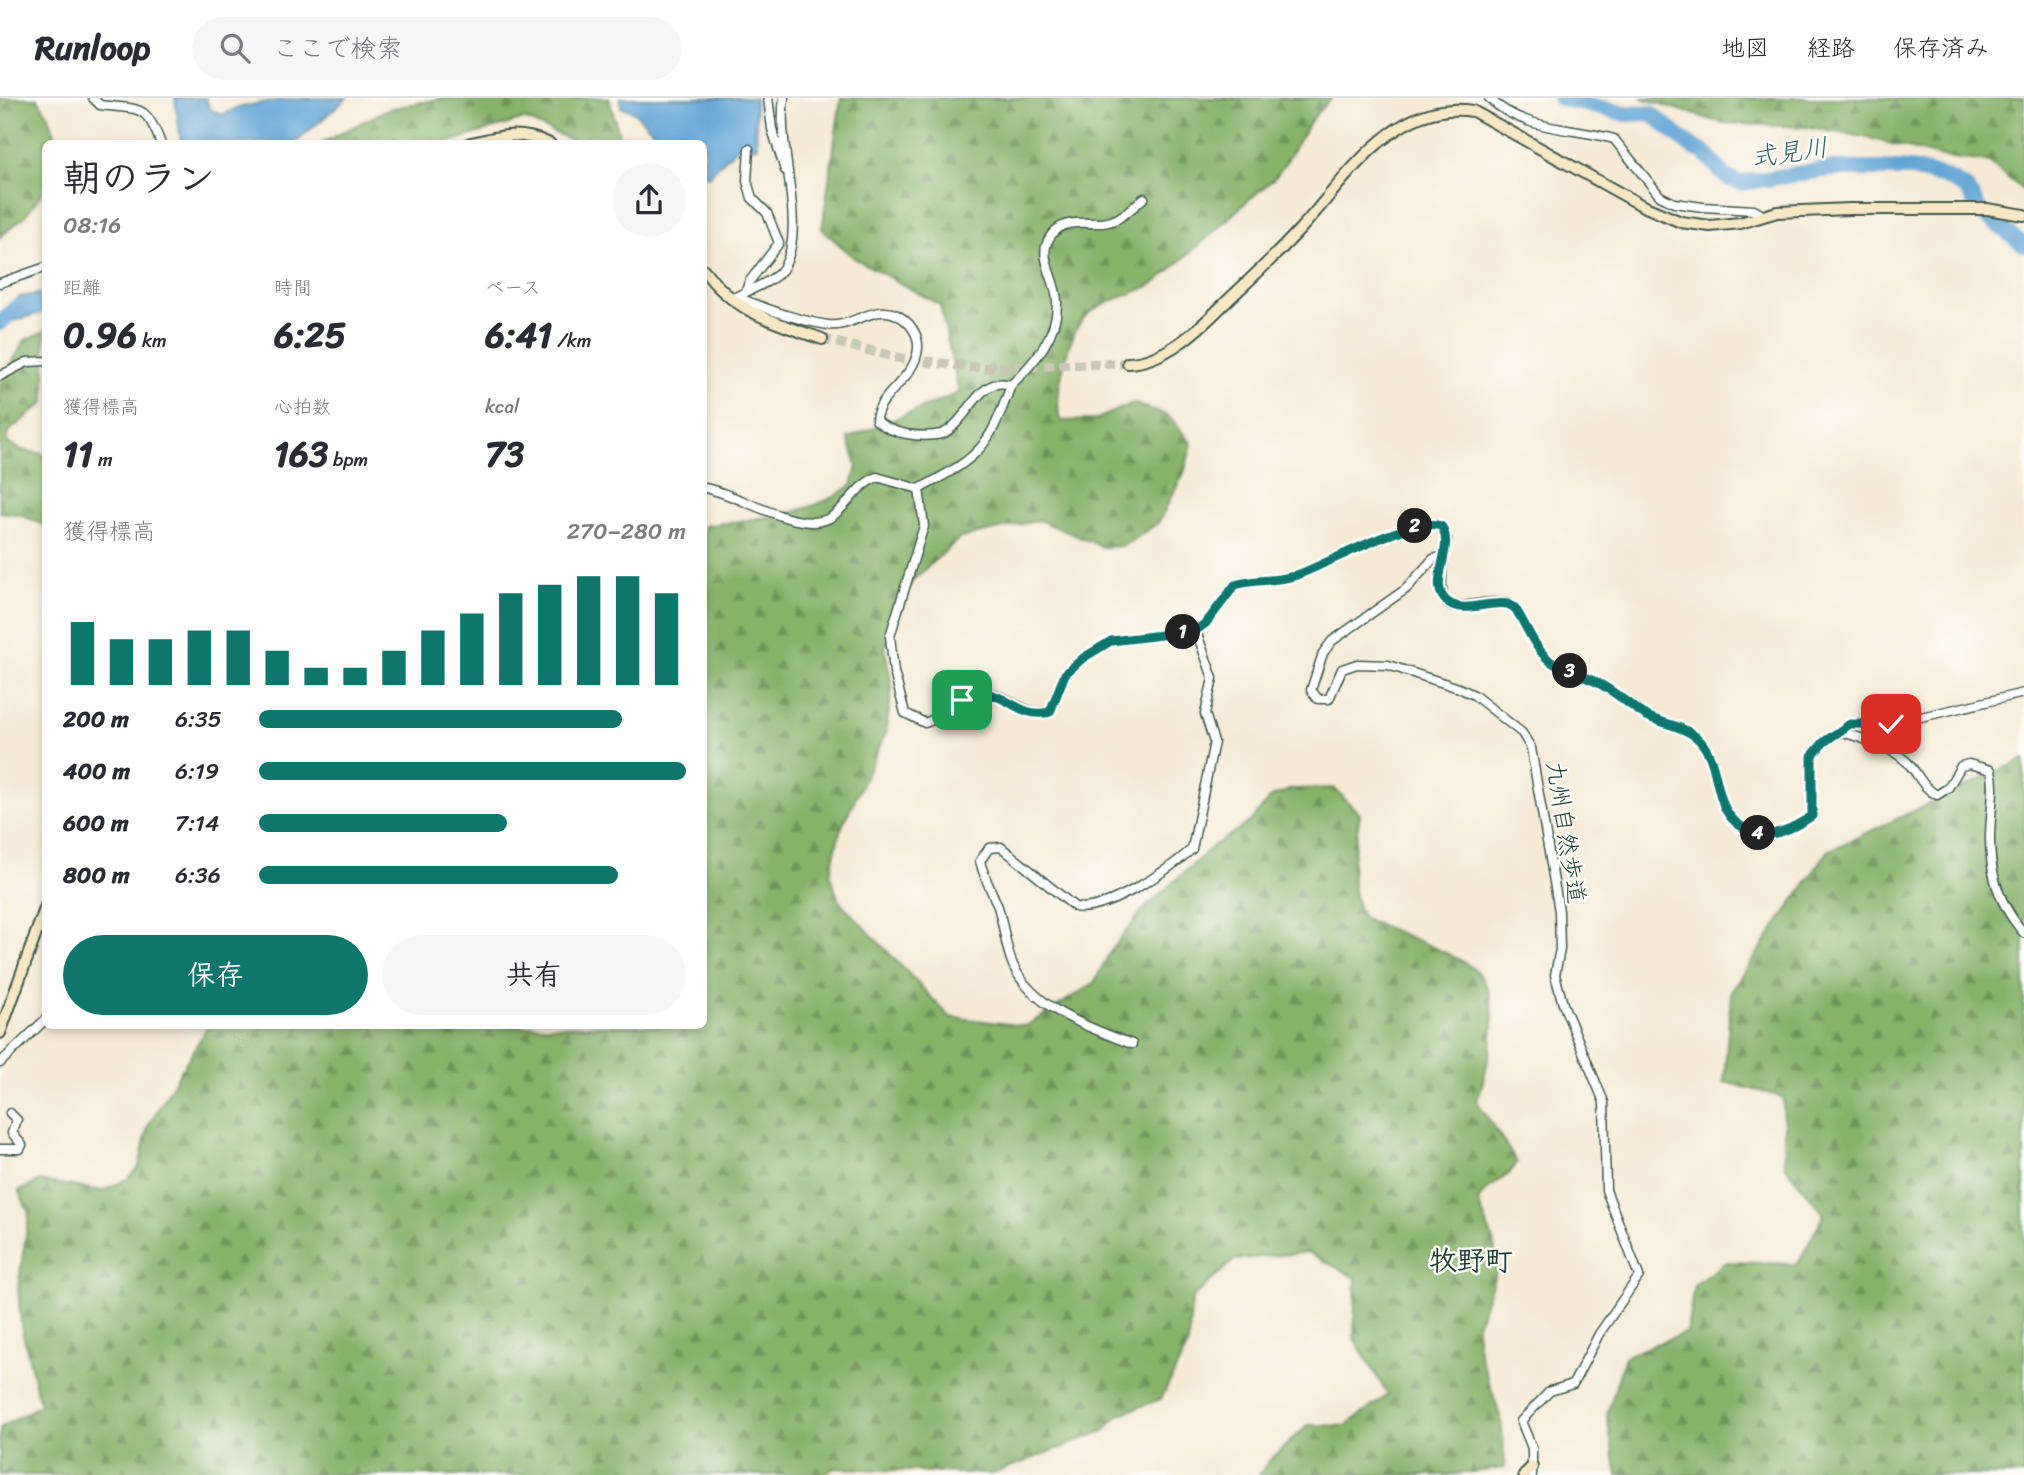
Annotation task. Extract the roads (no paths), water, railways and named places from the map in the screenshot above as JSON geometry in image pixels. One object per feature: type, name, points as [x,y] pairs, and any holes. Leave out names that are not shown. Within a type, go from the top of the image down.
[{"type":"street","points":[[93,98],[100,105],[142,110],[151,118],[159,140]]},
{"type":"street","points":[[768,98],[772,130],[786,173]]},
{"type":"street","points":[[733,298],[780,272],[792,249],[794,232],[786,173],[785,98]]},
{"type":"street","points":[[1489,98],[1500,108],[1526,122],[1614,139],[1660,196],[1674,203],[1754,210],[1764,216]]},
{"type":"street","points":[[1128,363],[1161,353],[1197,329],[1292,239],[1370,146],[1395,127],[1427,111],[1452,106],[1473,111],[1643,206],[1681,222],[1710,226],[1740,223],[1777,212],[1850,209],[1987,209],[2024,215]]},
{"type":"street","points":[[486,140],[513,134],[531,135],[542,140]]},
{"type":"street","points":[[746,292],[749,282],[779,243],[767,213],[752,198],[747,181],[749,149]]},
{"type":"street","points":[[707,488],[719,490],[799,521],[816,522],[832,516],[853,492],[877,477],[919,489],[966,464],[999,418],[1011,385],[1044,348],[1054,324],[1058,302],[1054,280],[1045,262],[1046,246],[1055,231],[1075,223],[1108,222],[1144,198]]},
{"type":"street","points":[[0,283],[42,268]]},
{"type":"street","points":[[707,273],[733,298],[769,320],[822,339]]},
{"type":"street","points":[[733,298],[789,317],[833,326],[879,312],[905,320],[918,337],[918,349],[901,384],[877,410],[876,420],[892,429],[921,435],[942,434],[964,418],[990,384],[999,381],[1011,385]]},
{"type":"street","points":[[0,376],[27,362],[42,360]]},
{"type":"street","points":[[919,489],[924,526],[890,636],[894,672],[905,713],[925,723],[939,719],[976,693],[988,692],[1025,711],[1040,714],[1050,712],[1065,674],[1103,644],[1123,639],[1195,631],[1206,623],[1235,585],[1292,576],[1405,529],[1427,523],[1441,526],[1446,532],[1440,586],[1446,602],[1455,607],[1508,604],[1515,608],[1538,648],[1550,661],[1597,682],[1648,716],[1696,737],[1709,755],[1720,804],[1732,820],[1752,832],[1770,835],[1795,827],[1812,816],[1812,756],[1824,742],[1850,724],[1891,724],[2024,693]]},
{"type":"street","name":"九州自然歩道","points":[[1444,556],[1433,559],[1406,589],[1332,641],[1321,657],[1311,690],[1318,699],[1329,699],[1342,669],[1357,664],[1388,665],[1474,695],[1522,733],[1531,748],[1559,911],[1560,949],[1555,975],[1563,1004],[1604,1102],[1606,1190],[1640,1276],[1599,1334],[1573,1384],[1550,1391],[1521,1421],[1532,1448],[1529,1472]]},
{"type":"street","points":[[1132,1044],[1094,1030],[1059,1011],[1021,980],[1011,962],[998,907],[981,862],[989,848],[1001,847],[1075,907],[1086,910],[1127,894],[1192,849],[1214,742],[1205,713],[1213,678],[1195,631]]},
{"type":"street","points":[[1840,731],[1886,748],[1907,763],[1925,789],[1937,795],[1948,788],[1961,766],[1969,764],[1992,769],[1994,783],[1990,857],[1994,887],[2009,916],[2024,933]]},
{"type":"street","points":[[0,1033],[42,917]]},
{"type":"street","points":[[0,1063],[42,1023]]},
{"type":"street","points":[[0,1149],[20,1149],[22,1145],[12,1133],[17,1120],[10,1113]]},
{"type":"water","points":[[175,98],[206,98],[210,109],[222,115],[265,102],[347,98],[298,140],[180,140]]},
{"type":"water","points":[[620,98],[755,98],[757,147],[738,146],[711,176],[707,175],[707,140],[662,140],[633,111],[621,107]]},
{"type":"water","points":[[42,293],[42,313],[12,321],[7,307],[20,297]]},
{"type":"waterway","name":"式見川","points":[[1560,98],[1626,114],[1651,113],[1689,145],[1705,153],[1726,177],[1741,183],[1829,169],[1911,169],[1945,177],[1966,188],[1982,213],[2024,245]]},
{"type":"waterway","name":"式見川","points":[[0,323],[16,307],[42,305]]},
{"type":"tunnel","points":[[822,339],[904,359],[981,368],[1128,363]]},
{"type":"district","name":"牧野町","points":[[1471,1260]]}]
